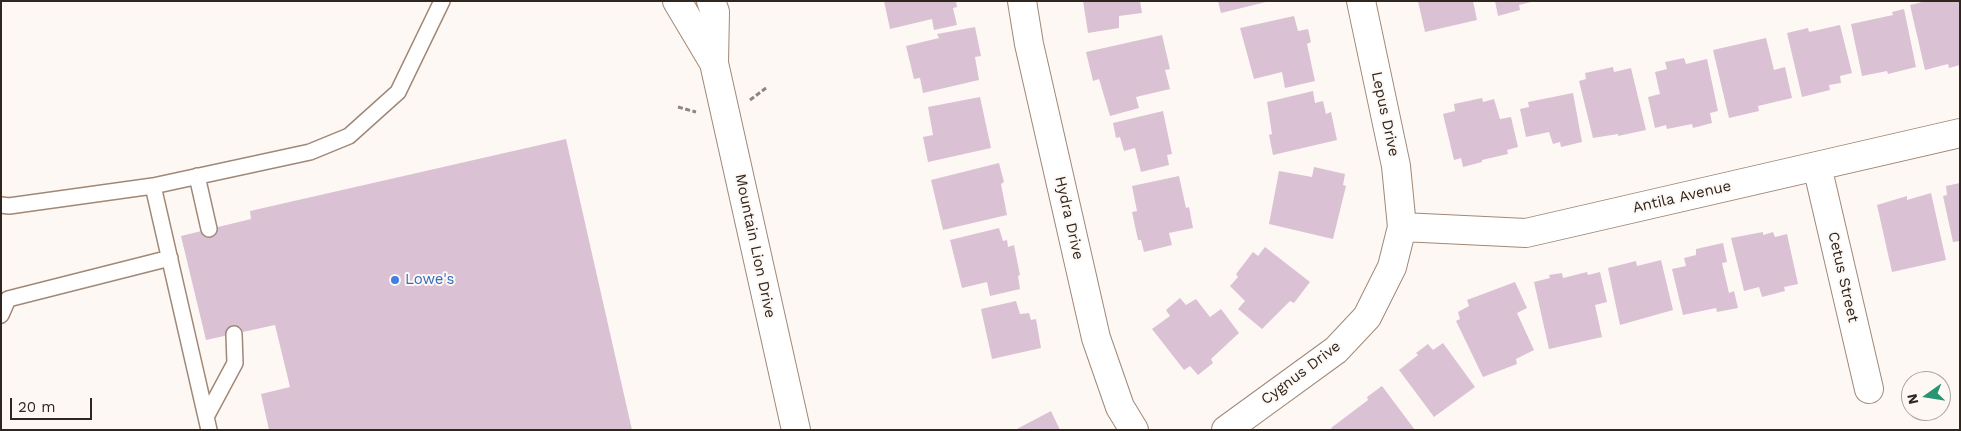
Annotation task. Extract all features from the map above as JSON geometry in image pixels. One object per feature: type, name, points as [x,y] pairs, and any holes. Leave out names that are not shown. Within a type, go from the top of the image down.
[{"type":"street","name":"Mountain Lion Drive","points":[[676,1],[714,63]]},
{"type":"street","name":"Mountain Lion Drive","points":[[711,1],[715,12],[714,63],[796,430]]},
{"type":"street","name":"Hydra Drive","points":[[1022,1],[1028,44],[1096,338],[1120,407],[1134,430]]},
{"type":"street","name":"Lepus Drive","points":[[1361,1],[1396,166],[1402,227]]},
{"type":"street","name":"Antila Avenue","points":[[1402,227],[1526,233],[1960,133]]},
{"type":"street","name":"Cetus Street","points":[[1817,166],[1869,389]]},
{"type":"street","name":"Cygnus Drive","points":[[1226,430],[1336,350],[1367,318],[1392,267],[1402,227]]},
{"type":"lane","points":[[1,205],[9,206],[153,186],[310,152],[349,136],[398,92],[442,2]]},
{"type":"lane","points":[[197,176],[209,229]]},
{"type":"lane","points":[[153,186],[208,423]]},
{"type":"lane","points":[[1,315],[8,299],[170,258]]},
{"type":"lane","points":[[208,423],[235,363],[234,334]]},
{"type":"building","points":[[884,1],[956,1],[957,7],[953,8],[957,25],[934,30],[932,19],[890,29]]},
{"type":"building","points":[[1083,1],[1140,1],[1142,13],[1119,16],[1119,28],[1088,33]]},
{"type":"building","points":[[1218,1],[1266,1],[1266,2],[1221,13]]},
{"type":"building","points":[[1418,1],[1473,1],[1477,20],[1425,32]]},
{"type":"building","points":[[1495,1],[1531,2],[1519,5],[1520,10],[1498,16]]},
{"type":"building","points":[[1926,1],[1960,1],[1960,65],[1949,68],[1948,64],[1925,70],[1910,5]]},
{"type":"building","points":[[1904,9],[1916,67],[1888,74],[1887,71],[1862,76],[1851,24],[1893,15],[1892,12]]},
{"type":"building","points":[[1294,16],[1298,31],[1308,29],[1311,42],[1307,44],[1315,81],[1285,88],[1282,72],[1254,79],[1240,28]]},
{"type":"building","points":[[1840,25],[1852,73],[1840,76],[1841,83],[1829,85],[1830,90],[1802,97],[1787,33],[1808,28],[1809,32]]},
{"type":"building","points":[[975,27],[981,56],[975,57],[979,80],[923,93],[920,78],[914,79],[906,46],[939,38],[937,34]]},
{"type":"building","points":[[1162,35],[1170,69],[1165,70],[1170,89],[1136,97],[1139,108],[1110,116],[1099,79],[1093,81],[1086,52]]},
{"type":"building","points":[[1766,38],[1774,70],[1785,67],[1792,98],[1758,106],[1759,111],[1729,118],[1713,50]]},
{"type":"building","points":[[1684,58],[1686,64],[1707,59],[1718,111],[1710,113],[1712,123],[1693,128],[1692,124],[1667,129],[1666,125],[1655,128],[1648,97],[1660,94],[1655,72],[1667,69],[1665,62]]},
{"type":"building","points":[[1613,67],[1614,72],[1631,68],[1646,130],[1618,136],[1618,134],[1593,138],[1579,81],[1586,79],[1585,73]]},
{"type":"building","points":[[1313,91],[1315,103],[1323,101],[1326,114],[1331,112],[1337,140],[1273,155],[1269,135],[1272,134],[1267,102]]},
{"type":"building","points":[[1573,93],[1582,142],[1561,147],[1560,142],[1553,144],[1549,132],[1526,137],[1520,109],[1529,107],[1528,102]]},
{"type":"building","points":[[980,97],[991,148],[928,162],[923,137],[933,135],[928,107]]},
{"type":"building","points":[[1482,98],[1483,102],[1494,99],[1500,119],[1511,117],[1518,147],[1507,150],[1508,154],[1463,167],[1461,158],[1454,160],[1443,114],[1455,111],[1454,104]]},
{"type":"building","points":[[1163,111],[1172,154],[1167,155],[1169,165],[1141,172],[1135,148],[1124,151],[1120,137],[1116,138],[1113,123]]},
{"type":"building","name":"Lowe's","points":[[566,139],[632,430],[269,430],[261,394],[290,387],[275,325],[206,340],[181,236],[251,219],[250,211]]},
{"type":"building","points":[[999,163],[1004,182],[1001,184],[1007,215],[943,230],[931,180]]},
{"type":"building","points":[[1314,167],[1345,174],[1343,185],[1346,186],[1333,239],[1269,224],[1279,171],[1312,177]]},
{"type":"building","points":[[1179,176],[1186,208],[1189,207],[1193,228],[1169,233],[1172,245],[1144,252],[1141,240],[1138,240],[1132,212],[1137,211],[1132,186]]},
{"type":"building","points":[[1960,183],[1960,241],[1953,242],[1943,196],[1947,195],[1946,186]]},
{"type":"building","points":[[1931,193],[1946,260],[1892,272],[1877,205],[1907,196],[1907,200]]},
{"type":"building","points":[[999,228],[1003,241],[1007,240],[1008,247],[1014,245],[1020,275],[1018,276],[1020,289],[990,296],[987,282],[962,288],[950,240]]},
{"type":"building","points":[[1763,232],[1763,235],[1773,232],[1775,237],[1787,234],[1798,284],[1784,287],[1785,291],[1762,297],[1759,287],[1744,291],[1731,238]]},
{"type":"building","points":[[1723,243],[1727,262],[1722,263],[1729,293],[1734,291],[1738,308],[1717,312],[1716,308],[1683,315],[1672,269],[1686,266],[1684,258],[1696,255],[1696,249]]},
{"type":"building","points":[[1265,247],[1310,282],[1294,303],[1290,301],[1262,329],[1238,309],[1245,301],[1230,286],[1238,277],[1236,274],[1253,252],[1258,256]]},
{"type":"building","points":[[1661,260],[1673,310],[1620,325],[1608,268],[1636,261],[1637,266]]},
{"type":"building","points":[[1587,272],[1588,275],[1600,272],[1607,302],[1595,305],[1602,337],[1549,349],[1534,282],[1550,278],[1549,275],[1562,273],[1563,278]]},
{"type":"building","points":[[1515,282],[1527,308],[1517,313],[1534,350],[1516,359],[1517,364],[1483,377],[1456,321],[1460,319],[1458,312],[1469,306],[1467,300]]},
{"type":"building","points":[[1180,298],[1186,305],[1196,299],[1210,317],[1221,309],[1239,333],[1211,359],[1213,363],[1198,375],[1190,366],[1184,370],[1152,329],[1170,316],[1166,310]]},
{"type":"building","points":[[1016,301],[1020,314],[1029,313],[1031,320],[1036,319],[1041,348],[992,359],[981,309]]},
{"type":"building","points":[[1443,343],[1475,387],[1434,417],[1399,370],[1418,355],[1416,353],[1428,344],[1433,350]]},
{"type":"building","points":[[1382,386],[1415,430],[1333,430],[1331,428],[1368,400],[1367,397]]},
{"type":"building","points":[[1051,411],[1060,430],[1015,430]]},
{"type":"place","name":"Lowe's","points":[[395,280]]}]
